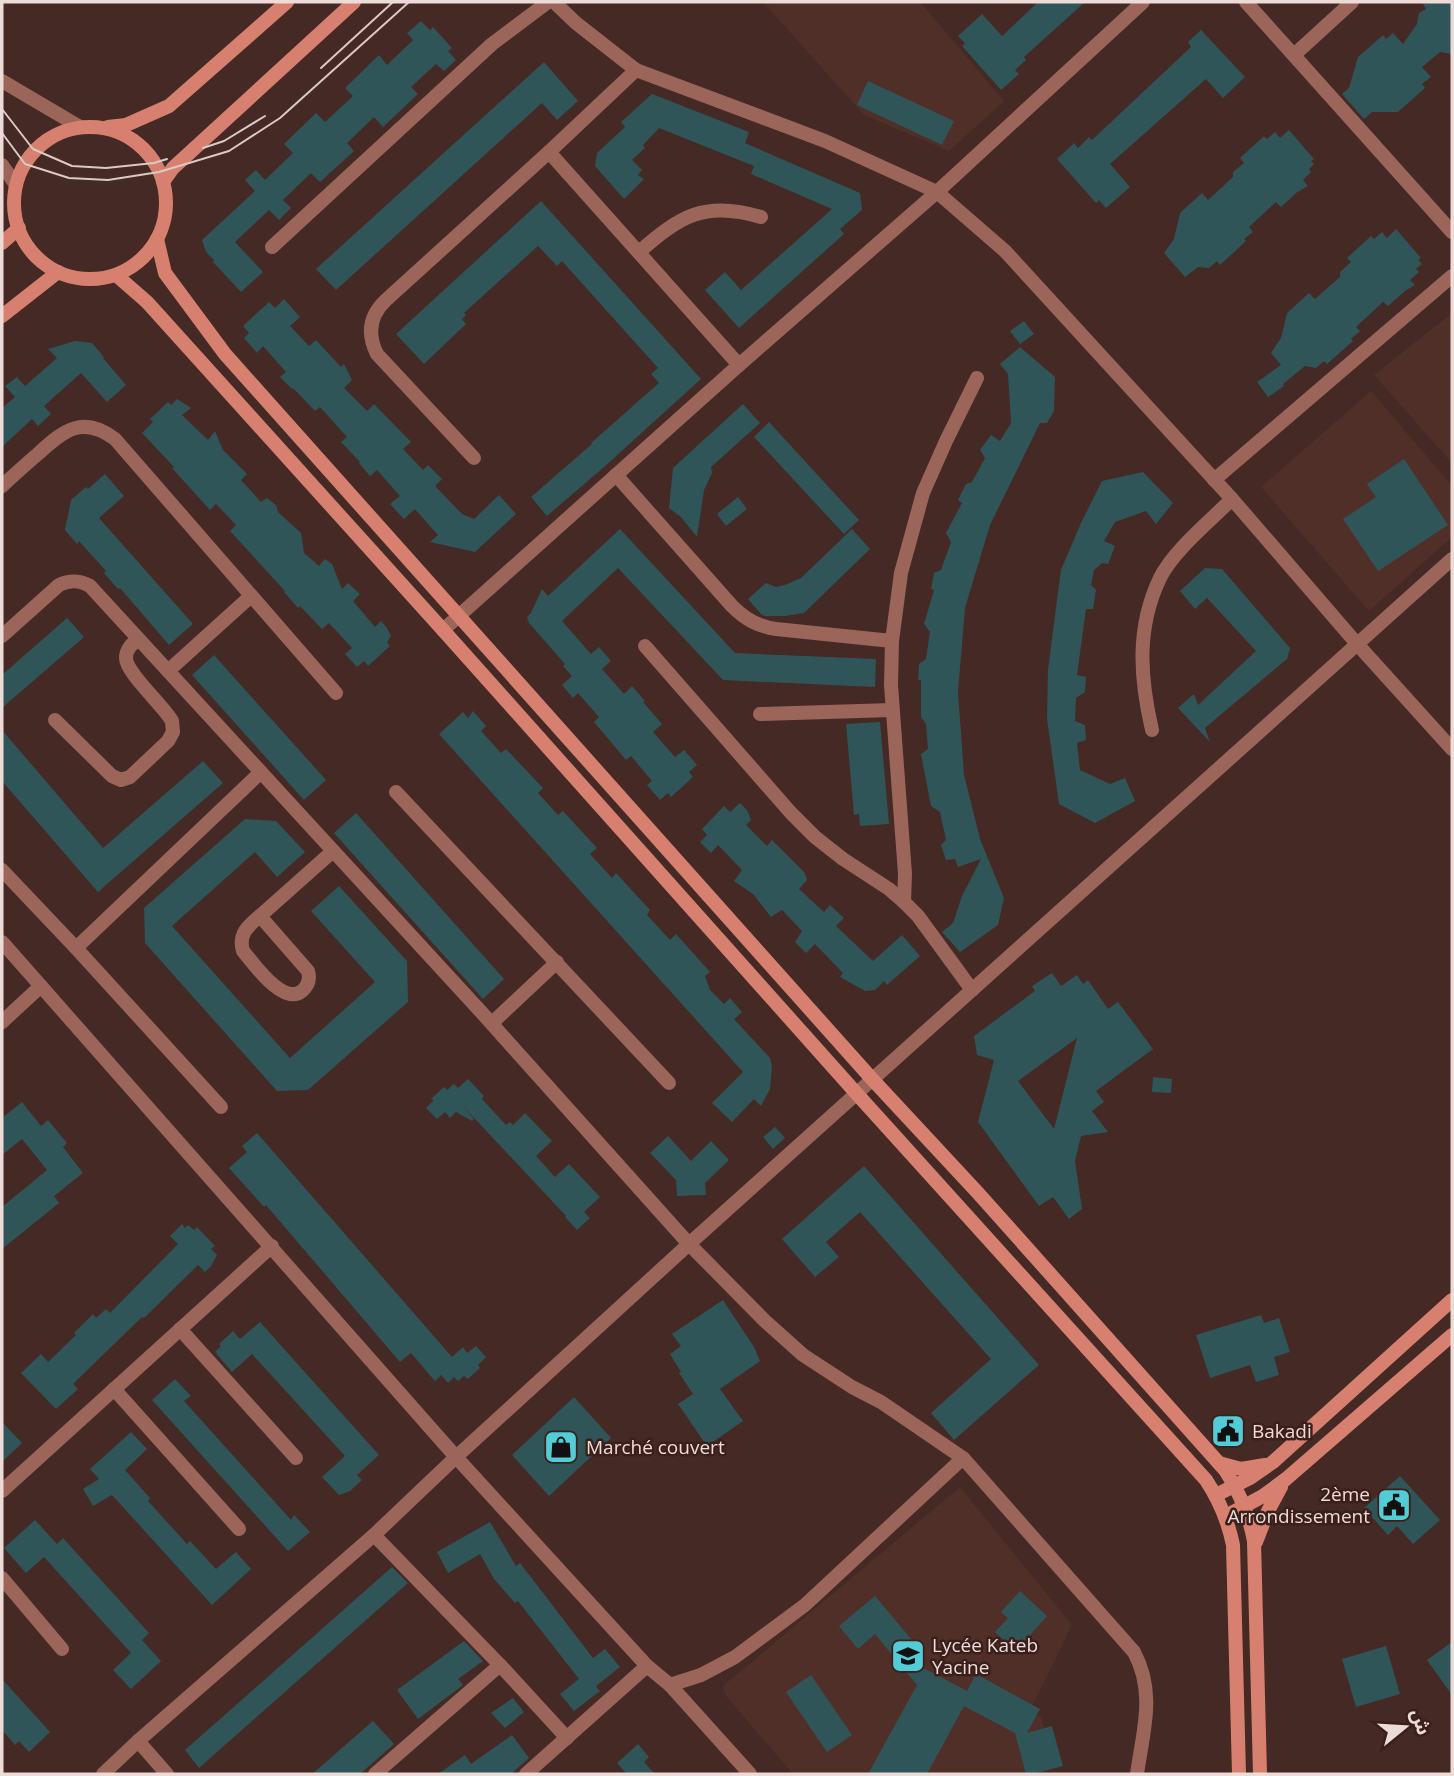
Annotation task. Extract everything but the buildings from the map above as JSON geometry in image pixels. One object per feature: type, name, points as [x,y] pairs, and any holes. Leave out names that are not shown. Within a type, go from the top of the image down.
[{"type":"main road","points":[[102,128],[122,134],[140,146],[154,163],[163,183],[166,211],[157,239],[146,255],[132,267],[116,275],[96,279],[76,278],[58,272],[41,261],[28,246],[19,228],[14,207],[16,185],[33,149],[65,131],[80,127],[126,125],[169,106],[287,2]]},
{"type":"main road","points":[[163,183],[173,169],[354,2]]},
{"type":"main road","points":[[2,243],[19,228]]},
{"type":"main road","points":[[157,239],[164,273],[225,354],[1219,1463],[1245,1507],[1254,1546],[1260,1774]]},
{"type":"main road","points":[[2,316],[58,272]]},
{"type":"main road","points":[[116,275],[147,302],[1206,1480],[1226,1516],[1233,1545],[1239,1774]]},
{"type":"main road","points":[[1216,1495],[1273,1462],[1452,1300]]},
{"type":"main road","points":[[1226,1516],[1263,1496],[1286,1479],[1452,1335]]},
{"type":"main road","points":[[1219,1463],[1241,1469],[1273,1462]]},
{"type":"main road","points":[[1254,1546],[1268,1511],[1286,1479]]},
{"type":"street","points":[[272,247],[492,44],[548,2]]},
{"type":"street","points":[[554,2],[576,23],[636,70],[825,141],[937,192],[1005,251],[1232,499],[1452,750]]},
{"type":"street","points":[[443,630],[937,192],[1143,2]]},
{"type":"street","points":[[1246,2],[1452,232]]},
{"type":"street","points":[[1294,55],[1352,2]]},
{"type":"street","points":[[474,458],[377,354],[370,335],[374,315],[386,300],[636,70]]},
{"type":"street","points":[[2,81],[80,127]]},
{"type":"street","points":[[549,152],[739,365]]},
{"type":"street","points":[[2,165],[16,185]]},
{"type":"street","points":[[639,252],[681,219],[700,212],[721,209],[761,216]]},
{"type":"street","points":[[1214,480],[1452,276]]},
{"type":"street","points":[[904,902],[891,685],[892,641],[901,573],[923,493],[977,378]]},
{"type":"street","points":[[2,486],[65,431],[78,427],[104,431],[115,439],[336,693]]},
{"type":"street","points":[[616,475],[732,606],[751,622],[776,629],[892,641]]},
{"type":"street","points":[[1152,730],[1141,670],[1142,641],[1160,577],[1178,553],[1232,499]]},
{"type":"street","points":[[103,1774],[374,1535],[689,1244],[1452,559]]},
{"type":"street","points":[[2,636],[59,585],[74,581],[89,586],[492,1023],[689,1244],[775,1330],[803,1355],[852,1387],[881,1402],[963,1458],[1125,1642],[1140,1664],[1147,1691],[1147,1704],[1137,1774]]},
{"type":"street","points":[[168,671],[251,596]]},
{"type":"street","points":[[55,720],[111,776],[121,780],[130,777],[169,741],[173,732],[172,722],[127,663],[127,651],[138,639]]},
{"type":"street","points":[[645,646],[815,837],[889,889],[918,916],[972,990]]},
{"type":"street","points":[[760,714],[892,710]]},
{"type":"street","points":[[76,948],[261,772]]},
{"type":"street","points":[[396,792],[669,1083]]},
{"type":"street","points":[[260,916],[308,971],[308,984],[298,993],[292,995],[280,991],[243,951],[241,937],[244,930],[333,851]]},
{"type":"street","points":[[2,870],[221,1107]]},
{"type":"street","points":[[2,942],[456,1457],[750,1774]]},
{"type":"street","points":[[492,1023],[557,962]]},
{"type":"street","points":[[2,1022],[41,986]]},
{"type":"street","points":[[2,1491],[272,1246]]},
{"type":"street","points":[[180,1329],[296,1458]]},
{"type":"street","points":[[114,1389],[239,1530]]},
{"type":"street","points":[[670,1685],[701,1675],[735,1657],[805,1605],[963,1458]]},
{"type":"street","points":[[374,1535],[567,1738]]},
{"type":"street","points":[[2,1578],[62,1649]]},
{"type":"street","points":[[383,1772],[500,1665]]},
{"type":"street","points":[[526,1774],[647,1666]]},
{"type":"street","points":[[138,1741],[167,1774]]},
{"type":"shaded area","points":[[763,2],[920,2],[1004,101],[949,151],[864,115]]},
{"type":"shaded area","points":[[1452,313],[1452,463],[1374,375]]},
{"type":"shaded area","points":[[1371,391],[1452,486],[1452,537],[1369,611],[1261,487]]},
{"type":"shaded area","name":"Lycée Kateb Yacine","points":[[960,1487],[1072,1625],[1030,1711],[1034,1717],[1040,1715],[1055,1759],[1035,1768],[1037,1774],[793,1774],[726,1696],[723,1686]]},
{"type":"tram line","points":[[321,68],[393,2]]},
{"type":"tram line","points":[[2,133],[25,164],[69,178],[108,180],[159,172],[229,151],[280,118],[409,2]]},
{"type":"tram line","points":[[2,109],[33,149],[72,166],[106,168],[167,159]]},
{"type":"tram line","points":[[203,148],[224,141],[265,116]]},
{"type":"place","name":"Bakadi","points":[[1228,1431]]},
{"type":"place","name":"Marché couvert","points":[[561,1447]]},
{"type":"place","name":"2ème Arrondissement","points":[[1394,1505]]},
{"type":"place","name":"Lycée Kateb Yacine","points":[[908,1656]]}]
